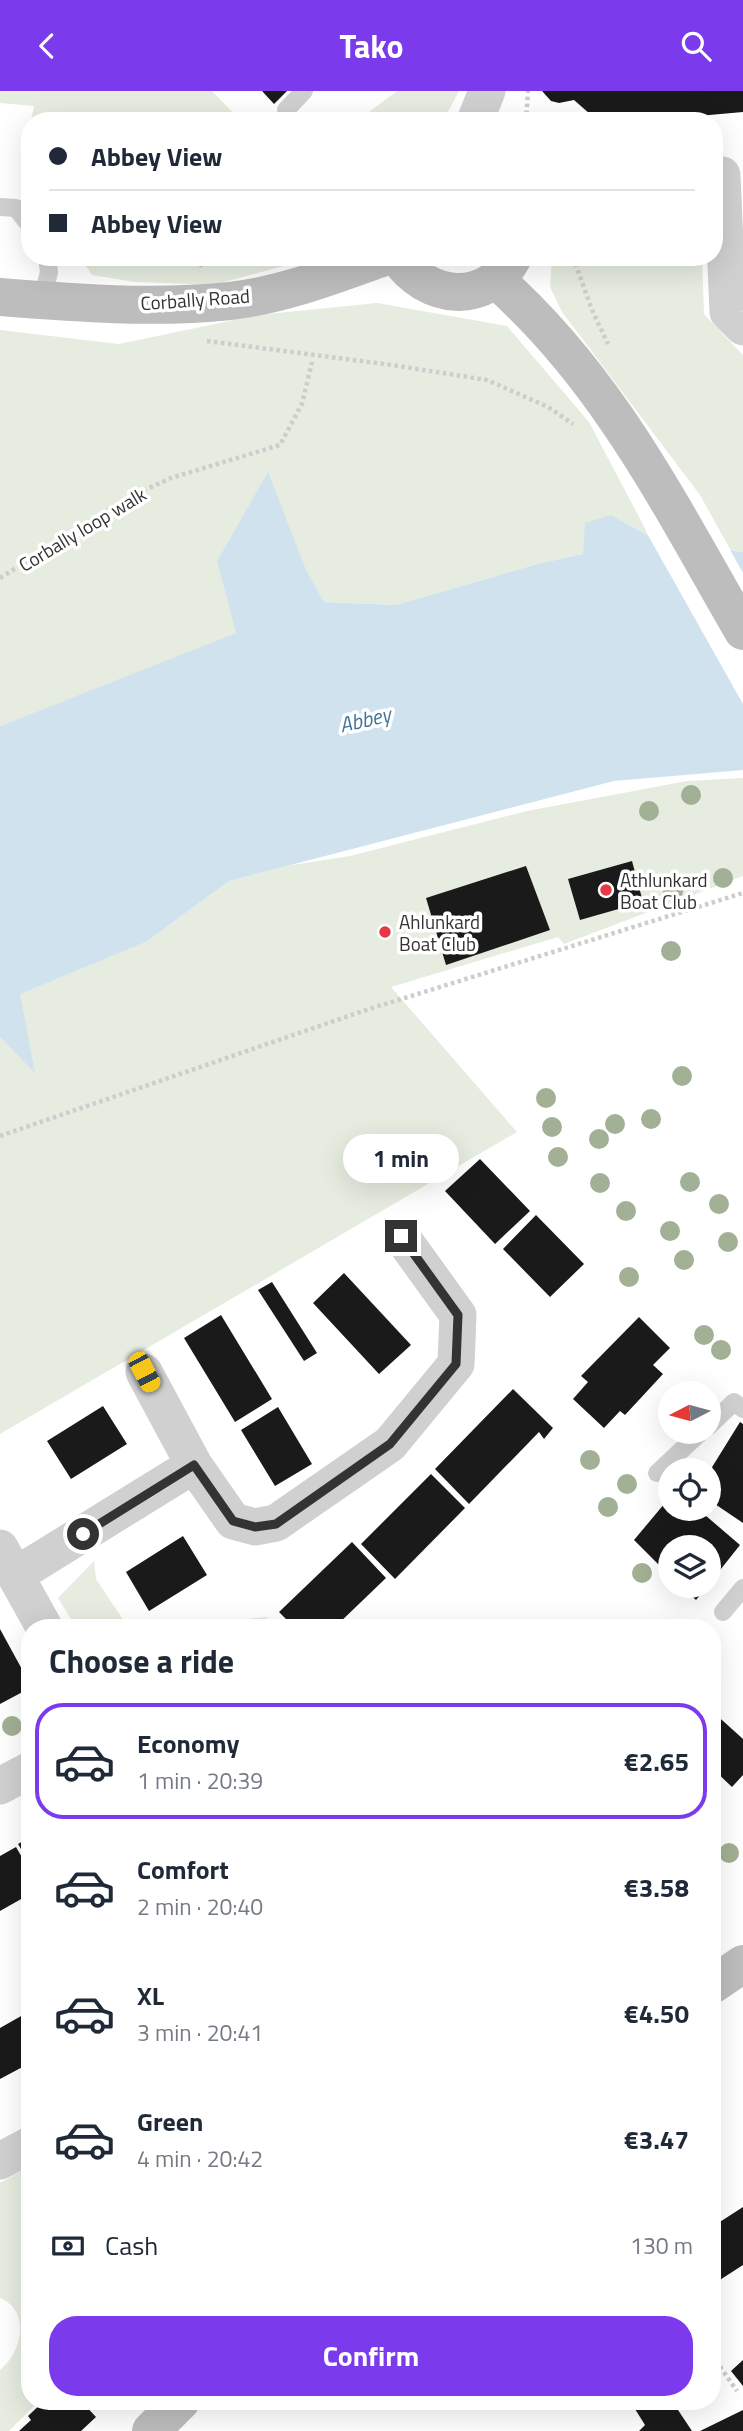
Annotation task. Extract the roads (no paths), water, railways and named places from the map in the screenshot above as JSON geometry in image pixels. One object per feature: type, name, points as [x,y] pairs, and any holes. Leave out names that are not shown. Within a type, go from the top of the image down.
[{"type":"main road","name":"Corbally Road","points":[[0,296],[110,305],[231,301],[319,281],[360,266]]},
{"type":"main road","points":[[404,266],[421,283],[439,290],[459,292],[478,289],[504,268],[530,310],[607,403],[656,475],[672,509],[743,631]]},
{"type":"main road","points":[[721,1979],[743,1963]]},
{"type":"main road","points":[[151,2431],[172,2410]]},
{"type":"street","points":[[479,112],[487,91]]},
{"type":"street","points":[[726,175],[727,312],[743,327]]},
{"type":"street","points":[[144,1372],[194,1465],[233,1521],[255,1527],[276,1524],[390,1444],[456,1364],[458,1315],[401,1236]]},
{"type":"street","points":[[40,1619],[8,1562],[194,1465]]},
{"type":"street","points":[[0,1786],[21,1775]]},
{"type":"street","points":[[0,2161],[21,2149]]},
{"type":"lane","points":[[286,110],[304,91]]},
{"type":"lane","points":[[0,207],[16,208],[21,214]]},
{"type":"lane","points":[[42,300],[48,266]]},
{"type":"lane","points":[[721,1414],[734,1402],[743,1409]]},
{"type":"lane","points":[[657,1473],[688,1444]]},
{"type":"lane","points":[[723,1612],[743,1588]]},
{"type":"water","name":"Abbey","points":[[268,472],[306,570],[324,602],[396,605],[541,563],[583,554],[585,523],[611,515],[649,536],[743,552],[743,770],[614,781],[229,881],[146,942],[20,994],[35,1073],[0,1037],[0,726],[236,633],[217,561]]},
{"type":"place","name":"Athlunkard Boat Club","points":[[606,890]]},
{"type":"place","name":"Ahlunkard Boat Club","points":[[385,932]]}]
